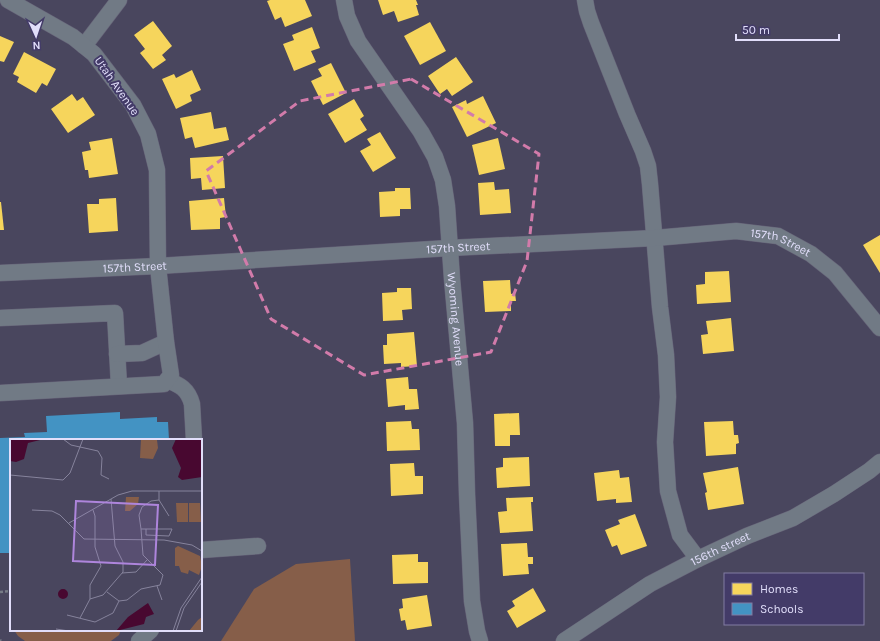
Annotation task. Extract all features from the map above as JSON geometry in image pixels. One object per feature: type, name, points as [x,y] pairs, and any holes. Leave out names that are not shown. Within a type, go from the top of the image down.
[{"type":"street","name":"Utah Avenue","points":[[8,0],[73,37],[94,54],[133,105],[148,134],[156,170],[158,266],[171,375],[167,380]]},
{"type":"street","points":[[84,46],[119,0]]},
{"type":"street","name":"Wyoming Avenue","points":[[344,0],[347,16],[358,41],[422,132],[436,157],[443,180],[447,206],[449,248],[465,423],[472,601],[480,641]]},
{"type":"street","points":[[585,0],[591,23],[648,166],[660,307],[666,355],[668,397],[665,442],[668,491],[680,535],[698,559]]},
{"type":"street","name":"157th Street","points":[[0,273],[158,266],[449,248],[655,238],[736,231],[778,236],[811,254],[835,273],[880,328]]},
{"type":"street","points":[[0,318],[115,313],[119,386]]},
{"type":"street","points":[[117,354],[142,353],[166,342]]},
{"type":"street","points":[[0,393],[164,384],[167,380],[185,389],[190,398],[192,404],[194,439]]},
{"type":"street","name":"156th street","points":[[564,641],[650,584],[747,536],[793,518],[834,494],[880,462]]},
{"type":"street","points":[[202,550],[258,546]]},
{"type":"street","points":[[139,641],[150,631]]},
{"type":"path","points":[[0,592],[10,591]]},
{"type":"highlighted area","points":[[411,79],[539,154],[527,261],[491,352],[364,375],[271,319],[206,171],[300,101]]},
{"type":"shaded area","points":[[350,559],[355,641],[221,641],[254,589],[296,564]]},
{"type":"shaded area","points":[[15,631],[121,631],[119,635],[111,641],[25,641],[18,636]]},
{"type":"building: Homes","points":[[305,0],[312,16],[285,27],[281,17],[275,20],[267,1]]},
{"type":"building: Homes","points":[[378,0],[416,0],[419,15],[398,22],[394,11],[383,15]]},
{"type":"building: Homes","points":[[153,21],[172,46],[162,55],[166,60],[153,69],[140,53],[145,49],[134,35]]},
{"type":"building: Homes","points":[[430,22],[446,51],[420,65],[404,36]]},
{"type":"building: Homes","points":[[312,27],[320,48],[311,51],[316,62],[294,71],[283,44],[294,40],[292,35]]},
{"type":"building: Homes","points":[[0,36],[14,42],[4,62],[0,61]]},
{"type":"building: Homes","points":[[24,52],[56,69],[47,86],[42,83],[36,93],[17,82],[19,77],[13,74]]},
{"type":"building: Homes","points":[[456,57],[473,82],[452,96],[447,89],[440,94],[428,76]]},
{"type":"building: Homes","points":[[331,63],[346,93],[323,105],[311,81],[322,76],[318,69]]},
{"type":"building: Homes","points":[[192,70],[201,90],[190,95],[192,101],[176,109],[162,79],[174,74],[176,78]]},
{"type":"building: Homes","points":[[72,94],[77,101],[83,97],[95,115],[68,133],[51,109]]},
{"type":"building: Homes","points":[[483,96],[496,123],[467,137],[452,107],[466,100],[467,104]]},
{"type":"building: Homes","points":[[354,99],[364,116],[360,119],[367,130],[345,143],[328,114]]},
{"type":"building: Homes","points":[[211,112],[214,129],[226,127],[229,140],[195,148],[192,137],[185,139],[180,118]]},
{"type":"building: Homes","points":[[380,132],[396,158],[373,172],[360,151],[371,145],[367,139]]},
{"type":"building: Homes","points":[[112,138],[118,174],[89,178],[88,170],[85,170],[82,152],[91,150],[89,142]]},
{"type":"building: Homes","points":[[498,138],[505,169],[479,175],[472,145]]},
{"type":"building: Homes","points":[[223,156],[225,188],[202,190],[201,178],[191,179],[190,158]]},
{"type":"building: Homes","points":[[494,182],[495,190],[509,189],[511,213],[480,215],[478,183]]},
{"type":"building: Homes","points":[[395,188],[410,188],[411,209],[400,209],[400,216],[380,217],[379,192],[395,191]]},
{"type":"building: Homes","points":[[116,198],[118,231],[89,233],[87,204],[99,204],[99,199]]},
{"type":"building: Homes","points":[[224,198],[226,217],[220,218],[220,229],[191,230],[189,201]]},
{"type":"building: Homes","points":[[1,202],[4,230],[0,230]]},
{"type":"building: Homes","points":[[880,235],[880,273],[863,245]]},
{"type":"building: Homes","points":[[729,271],[731,302],[697,304],[696,285],[705,284],[705,272]]},
{"type":"building: Homes","points":[[510,280],[511,294],[515,293],[516,301],[511,301],[511,311],[485,312],[483,281]]},
{"type":"building: Homes","points":[[397,288],[411,288],[412,309],[402,310],[403,320],[383,321],[382,293],[397,292]]},
{"type":"building: Homes","points":[[731,318],[734,351],[703,354],[701,335],[708,334],[706,321]]},
{"type":"building: Homes","points":[[414,332],[417,366],[401,367],[401,363],[384,364],[383,345],[387,345],[387,334]]},
{"type":"building: Homes","points":[[408,377],[409,389],[417,389],[419,409],[405,410],[405,405],[388,407],[386,379]]},
{"type":"building: Homes","points":[[519,413],[520,435],[510,435],[510,446],[495,446],[494,414]]},
{"type":"building: Homes","points":[[411,421],[412,429],[419,429],[420,450],[387,451],[386,422]]},
{"type":"building: Homes","points":[[733,421],[734,435],[738,435],[739,443],[736,444],[736,454],[706,456],[704,422]]},
{"type":"building: Homes","points":[[529,457],[530,486],[497,488],[496,468],[503,467],[503,458]]},
{"type":"building: Homes","points":[[414,463],[415,476],[423,476],[423,494],[391,496],[390,464]]},
{"type":"building: Homes","points":[[738,467],[744,504],[708,510],[705,493],[707,492],[703,473]]},
{"type":"building: Homes","points":[[619,470],[620,478],[629,477],[632,502],[616,503],[616,499],[597,501],[594,473]]},
{"type":"building: Homes","points":[[533,497],[533,502],[531,502],[533,531],[500,533],[498,512],[507,511],[506,498]]},
{"type":"building: Homes","points":[[635,514],[647,546],[621,555],[617,545],[612,547],[605,530],[620,524],[618,520]]},
{"type":"building: Homes","points":[[527,543],[528,557],[533,557],[533,564],[528,564],[529,574],[503,576],[501,544]]},
{"type":"building: Homes","points":[[418,554],[418,562],[428,562],[428,583],[393,584],[392,555]]},
{"type":"building: Homes","points":[[533,588],[546,611],[517,628],[507,611],[515,606],[512,601]]},
{"type":"building: Homes","points":[[427,595],[432,626],[407,630],[405,620],[401,621],[399,609],[403,608],[402,599]]},
{"type":"building: Schools","points":[[120,412],[120,419],[157,417],[157,422],[168,422],[169,439],[10,439],[10,553],[0,553],[0,438],[25,437],[24,433],[47,432],[46,416]]}]
